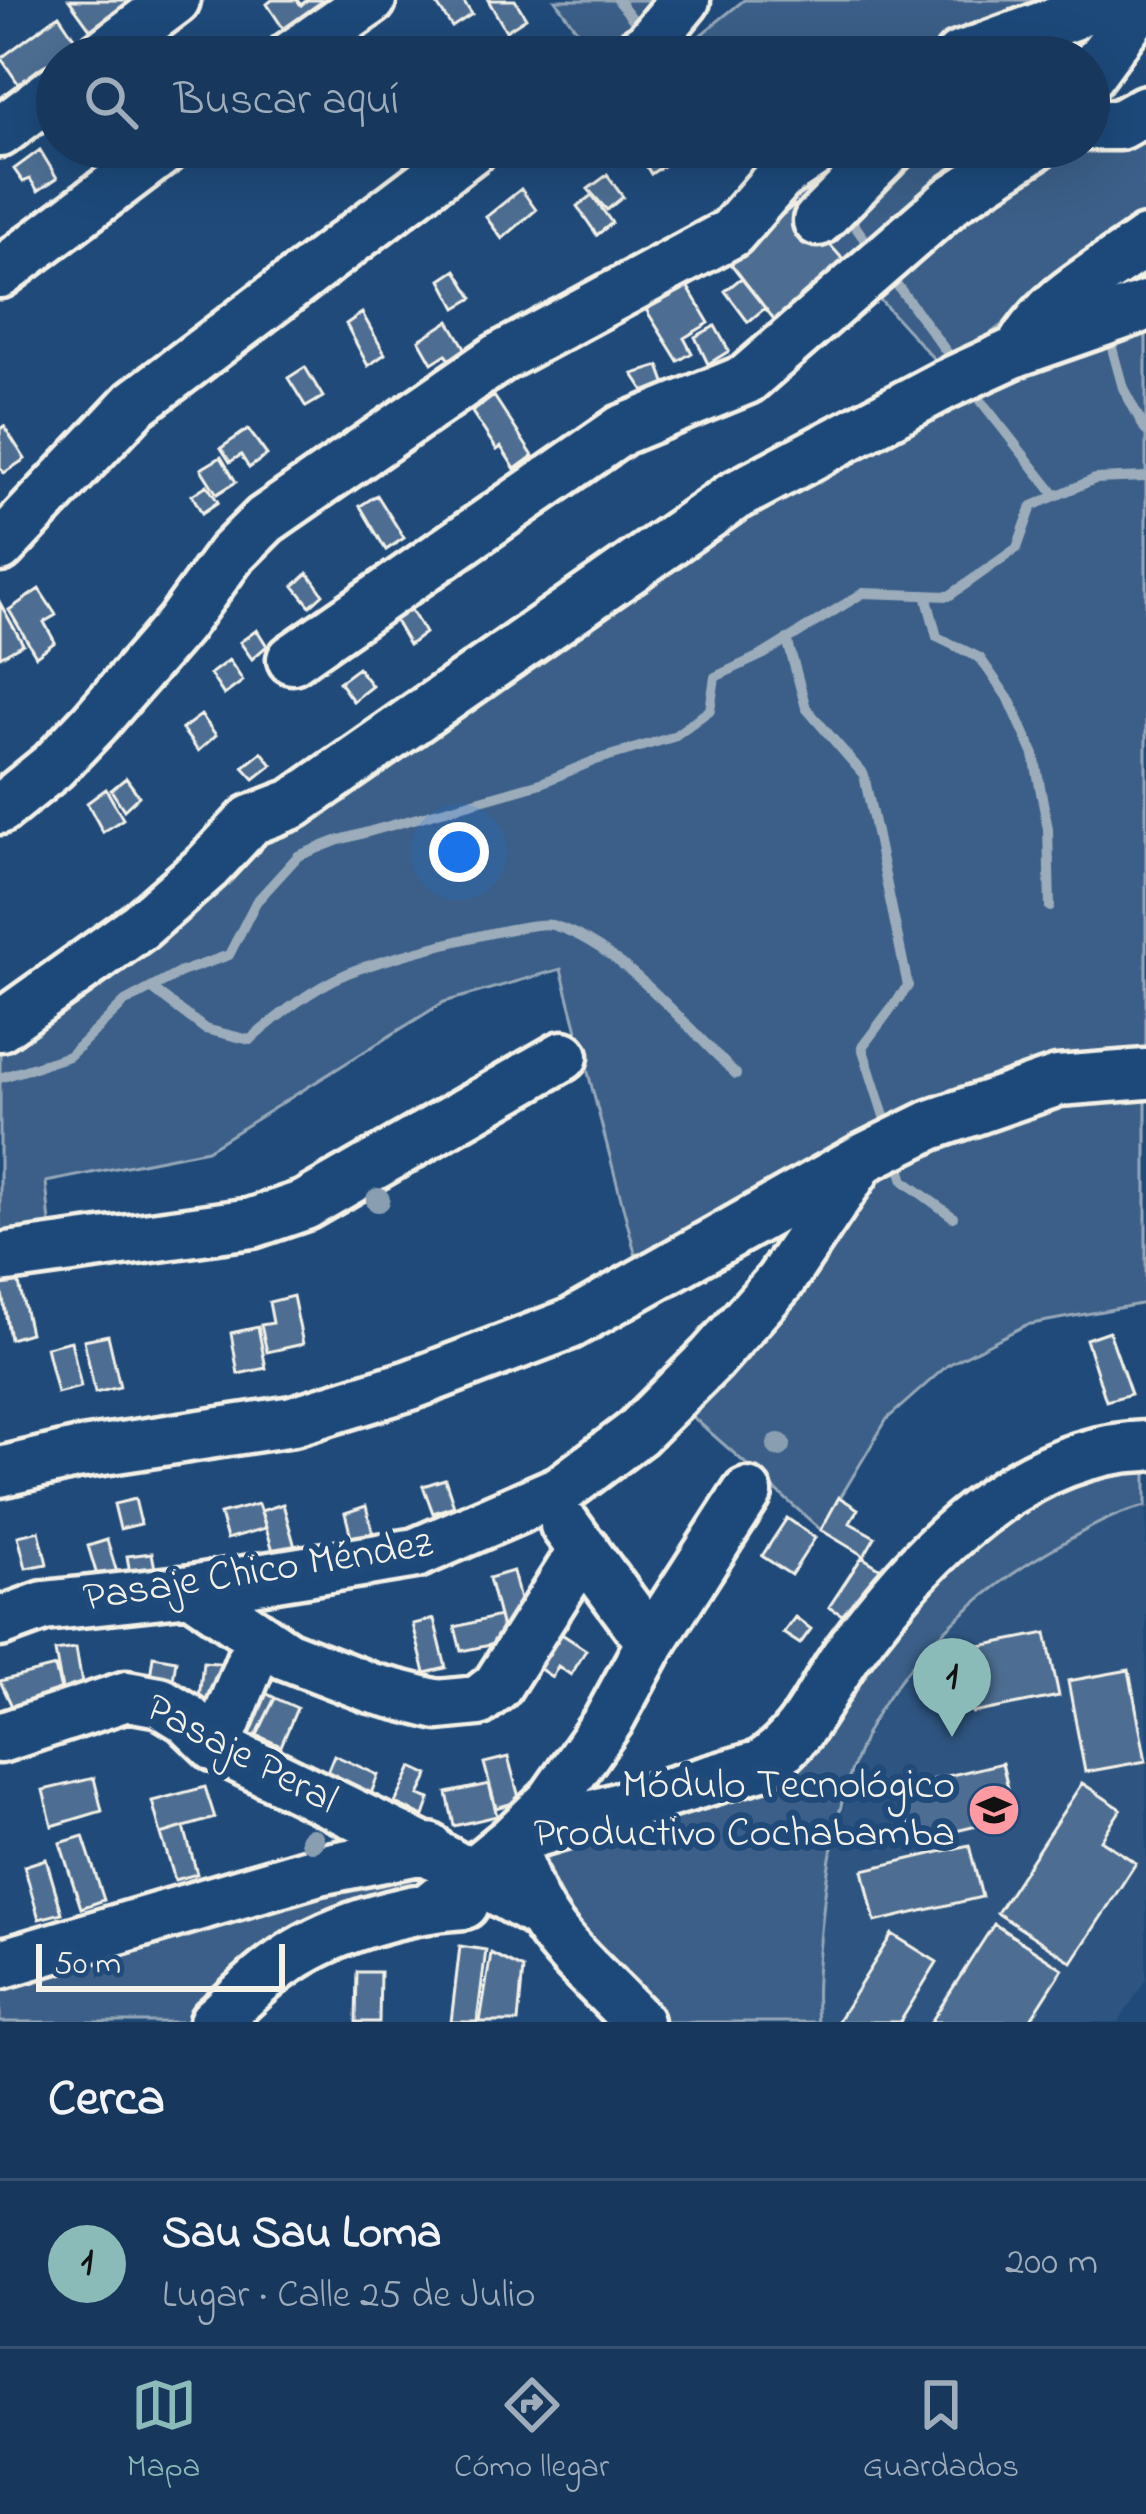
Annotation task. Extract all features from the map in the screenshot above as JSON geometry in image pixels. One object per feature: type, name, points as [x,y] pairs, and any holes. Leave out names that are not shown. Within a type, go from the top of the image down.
[{"type":"street","points":[[127,36],[175,0]]},
{"type":"street","points":[[320,36],[371,0]]},
{"type":"street","points":[[656,36],[685,0]]},
{"type":"street","points":[[1026,36],[1097,0]]},
{"type":"street","points":[[1110,46],[1144,0]]},
{"type":"street","points":[[0,132],[36,105]]},
{"type":"street","points":[[1110,125],[1146,110]]},
{"type":"street","points":[[0,273],[139,168]]},
{"type":"street","points":[[0,547],[135,404],[446,168]]},
{"type":"street","points":[[0,809],[94,723],[179,625],[230,555],[265,520],[499,358],[731,233],[792,168]]},
{"type":"street","points":[[818,221],[871,168]]},
{"type":"street","points":[[292,659],[622,430],[747,379],[953,199],[1001,168]]},
{"type":"street","points":[[1018,351],[1038,319],[1068,292],[1146,241]]},
{"type":"street","points":[[0,1026],[140,926],[207,867],[251,820],[292,803],[733,497],[944,385],[1018,351],[1146,307]]},
{"type":"street","points":[[0,1258],[252,1223],[305,1204],[563,1055]]},
{"type":"street","points":[[0,1472],[76,1454],[293,1421],[491,1356],[570,1324],[931,1125],[1058,1081],[1146,1074]]},
{"type":"street","name":"Pasaje Chico Méndez","points":[[0,1622],[44,1606],[191,1590],[416,1553],[544,1498],[637,1433],[712,1358],[780,1281],[862,1159]]},
{"type":"street","points":[[0,1964],[320,1870],[423,1848],[513,1839],[761,1765],[788,1748],[849,1651],[944,1542],[1015,1486],[1061,1462],[1146,1446]]},
{"type":"street","points":[[431,1906],[552,1801],[608,1721],[651,1642],[747,1493]]},
{"type":"street","points":[[544,1498],[651,1642]]},
{"type":"street","points":[[191,1590],[286,1655],[371,1688],[438,1705],[478,1701],[497,1686],[584,1549]]},
{"type":"street","points":[[216,1748],[260,1638]]},
{"type":"street","name":"Pasaje Peral","points":[[0,1738],[128,1696],[160,1702],[186,1718],[216,1748],[423,1848],[547,1927]]},
{"type":"street","points":[[513,1839],[519,1875],[604,2022]]},
{"type":"street","points":[[214,2022],[278,1965],[330,1937],[431,1906],[474,1904],[547,1927],[638,2022]]},
{"type":"shaded area","points":[[555,0],[685,0],[631,36],[581,36]]},
{"type":"shaded area","points":[[744,0],[1060,0],[986,36],[699,36]]},
{"type":"shaded area","points":[[1146,126],[1146,217],[943,369],[786,197],[828,168],[1110,168],[1110,139]]},
{"type":"shaded area","points":[[1146,334],[1146,1060],[638,1264],[561,969],[444,1002],[207,1150],[46,1182],[51,1233],[0,1277],[0,1046],[236,847],[703,532],[1054,352]]},
{"type":"shaded area","points":[[1124,1090],[1146,1092],[1146,1303],[1026,1325],[948,1365],[887,1419],[821,1530],[687,1412],[875,1172],[1031,1110]]},
{"type":"shaded area","points":[[1146,1469],[1146,1506],[1083,1532],[992,1590],[913,1664],[873,1721],[852,1770],[830,1856],[817,1972],[818,2022],[651,2022],[571,1925],[541,1867],[546,1849],[769,1786],[926,1588],[987,1534],[1082,1480]]},
{"type":"shaded area","name":"Módulo Tecnológico Productivo Cochabamba","points":[[1146,1506],[1146,1979],[1119,2022],[818,2022],[815,1995],[826,1872],[860,1749],[888,1700],[936,1637],[1022,1566],[1116,1512]]},
{"type":"shaded area","points":[[424,1872],[427,1888],[196,2022],[0,2022],[0,1984],[398,1874]]},
{"type":"building","points":[[69,0],[133,0],[138,7],[103,36],[95,36]]},
{"type":"building","points":[[272,0],[297,0],[301,5],[321,0],[327,9],[288,36],[267,4]]},
{"type":"building","points":[[434,0],[462,0],[472,14],[452,27]]},
{"type":"building","points":[[488,0],[515,0],[526,18],[506,31]]},
{"type":"building","points":[[59,15],[73,36],[36,36],[36,84],[24,92],[1,58]]},
{"type":"building","points":[[36,153],[36,168],[51,168],[57,178],[38,191],[14,169]]},
{"type":"building","points":[[607,175],[623,197],[607,210],[588,189]]},
{"type":"building","points":[[521,189],[536,210],[502,239],[486,217]]},
{"type":"building","points":[[592,195],[612,223],[597,235],[577,206]]},
{"type":"building","points":[[794,205],[859,277],[783,331],[728,260]]},
{"type":"building","points":[[456,270],[473,298],[456,308],[441,280]]},
{"type":"building","points":[[741,278],[765,308],[748,322],[725,291]]},
{"type":"building","points":[[686,284],[709,323],[684,338],[692,353],[678,361],[645,308]]},
{"type":"building","points":[[362,313],[385,354],[368,366],[346,324]]},
{"type":"building","points":[[449,321],[470,356],[454,367],[446,354],[432,363],[419,340]]},
{"type":"building","points":[[715,326],[729,351],[708,364],[695,337]]},
{"type":"building","points":[[659,366],[670,396],[652,403],[633,374]]},
{"type":"building","points":[[305,367],[323,397],[306,407],[288,378]]},
{"type":"building","points":[[494,396],[533,456],[515,469],[472,412]]},
{"type":"building","points":[[4,426],[25,459],[4,473],[0,429]]},
{"type":"building","points":[[248,429],[267,455],[249,468],[241,455],[230,462],[221,448]]},
{"type":"building","points":[[221,457],[236,482],[217,494],[201,469]]},
{"type":"building","points":[[207,485],[218,502],[202,513],[192,495]]},
{"type":"building","points":[[377,495],[404,538],[386,550],[360,506]]},
{"type":"building","points":[[308,573],[323,594],[310,606],[294,586]]},
{"type":"building","points":[[39,589],[56,615],[44,622],[55,642],[36,656],[9,610]]},
{"type":"building","points":[[0,603],[23,644],[0,657]]},
{"type":"building","points":[[408,605],[425,633],[409,645],[392,616]]},
{"type":"building","points":[[257,630],[267,646],[252,659],[240,642]]},
{"type":"building","points":[[229,660],[243,681],[224,695],[210,674]]},
{"type":"building","points":[[358,668],[372,686],[353,701],[339,682]]},
{"type":"building","points":[[201,715],[216,735],[198,751],[182,729]]},
{"type":"building","points":[[262,752],[272,765],[254,779],[243,767]]},
{"type":"building","points":[[126,778],[139,796],[124,810],[111,790]]},
{"type":"building","points":[[106,789],[123,819],[103,832],[87,803]]},
{"type":"building","points":[[18,1279],[30,1333],[10,1339],[0,1282]]},
{"type":"building","points":[[293,1296],[303,1344],[267,1352],[261,1325],[273,1323],[269,1302]]},
{"type":"building","points":[[258,1327],[266,1368],[238,1374],[231,1333]]},
{"type":"building","points":[[1109,1331],[1131,1394],[1106,1401],[1086,1339]]},
{"type":"building","points":[[108,1335],[120,1387],[95,1393],[84,1340]]},
{"type":"building","points":[[71,1341],[81,1387],[57,1393],[46,1347]]},
{"type":"building","points":[[445,1479],[454,1506],[433,1513],[423,1486]]},
{"type":"building","points":[[839,1497],[858,1509],[850,1523],[875,1537],[864,1556],[821,1530]]},
{"type":"building","points":[[135,1499],[141,1524],[120,1529],[114,1504]]},
{"type":"building","points":[[258,1504],[266,1528],[227,1539],[220,1514]]},
{"type":"building","points":[[283,1504],[295,1547],[274,1554],[261,1511]]},
{"type":"building","points":[[366,1506],[376,1546],[355,1552],[345,1513]]},
{"type":"building","points":[[787,1518],[815,1538],[791,1575],[762,1556]]},
{"type":"building","points":[[39,1531],[47,1564],[26,1568],[18,1536]]},
{"type":"building","points":[[107,1540],[119,1579],[100,1585],[88,1546]]},
{"type":"building","points":[[152,1553],[156,1574],[131,1579],[127,1556]]},
{"type":"building","points":[[862,1557],[881,1569],[849,1619],[829,1607]]},
{"type":"building","points":[[513,1571],[525,1621],[502,1628],[489,1578]]},
{"type":"building","points":[[499,1616],[505,1642],[461,1651],[455,1627]]},
{"type":"building","points":[[795,1617],[811,1629],[800,1644],[783,1633]]},
{"type":"building","points":[[434,1619],[446,1668],[425,1673],[413,1624]]},
{"type":"building","points":[[551,1627],[586,1650],[571,1675],[558,1666],[552,1677],[530,1662]]},
{"type":"building","points":[[1046,1633],[1059,1696],[973,1713],[960,1650]]},
{"type":"building","points":[[76,1648],[85,1702],[65,1706],[55,1651]]},
{"type":"building","points":[[153,1656],[176,1660],[172,1687],[149,1684]]},
{"type":"building","points":[[203,1662],[230,1664],[226,1702],[199,1698]]},
{"type":"building","points":[[55,1667],[66,1709],[19,1721],[0,1681]]},
{"type":"building","points":[[1129,1670],[1146,1761],[1085,1772],[1068,1681]]},
{"type":"building","points":[[252,1686],[275,1698],[251,1746],[228,1736]]},
{"type":"building","points":[[275,1698],[297,1708],[281,1746],[257,1735]]},
{"type":"building","points":[[334,1755],[378,1775],[369,1799],[323,1782]]},
{"type":"building","points":[[508,1757],[520,1801],[496,1808],[484,1763]]},
{"type":"building","points":[[1002,1763],[1015,1817],[914,1841],[901,1787]]},
{"type":"building","points":[[412,1767],[429,1775],[419,1795],[430,1799],[424,1816],[395,1803]]},
{"type":"building","points":[[94,1778],[102,1811],[52,1826],[43,1790]]},
{"type":"building","points":[[1082,1783],[1121,1809],[1101,1840],[1136,1863],[1072,1962],[997,1913]]},
{"type":"building","points":[[489,1784],[497,1816],[454,1826],[447,1793]]},
{"type":"building","points":[[205,1787],[215,1818],[161,1834],[152,1801]]},
{"type":"building","points":[[184,1827],[197,1874],[175,1880],[161,1834]]},
{"type":"building","points":[[83,1836],[104,1900],[81,1908],[60,1843]]},
{"type":"building","points":[[969,1845],[982,1897],[875,1922],[863,1870]]},
{"type":"building","points":[[46,1859],[62,1913],[39,1919],[24,1866]]},
{"type":"building","points":[[994,1924],[1063,1969],[1029,2022],[931,2022]]},
{"type":"building","points":[[892,1934],[937,1962],[900,2022],[837,2022]]},
{"type":"building","points":[[460,1946],[486,1950],[477,2022],[451,2022]]},
{"type":"building","points":[[491,1953],[523,1969],[518,2022],[480,2022]]},
{"type":"building","points":[[357,1972],[380,1972],[379,2022],[356,2022]]},
{"type":"waterway","points":[[618,0],[642,31]]},
{"type":"waterway","points":[[841,215],[853,223],[872,250]]},
{"type":"waterway","points":[[886,270],[957,366]]},
{"type":"waterway","points":[[1112,348],[1123,388],[1146,431]]},
{"type":"waterway","points":[[970,387],[1056,496]]},
{"type":"waterway","points":[[0,1078],[69,1056],[125,1002],[181,972],[229,955],[256,902],[298,856],[541,783],[596,760],[673,737],[710,710],[715,677],[764,654],[863,593],[949,596],[1017,548],[1032,506],[1095,479],[1146,477]]},
{"type":"waterway","points":[[926,595],[937,637],[980,658],[1010,701],[1034,755],[1048,829],[1050,907]]},
{"type":"waterway","points":[[787,639],[806,708],[864,775],[908,986],[862,1047],[889,1132]]},
{"type":"waterway","points":[[151,988],[205,1029],[250,1040],[296,1003],[363,967],[485,934],[552,925],[578,935],[627,968],[736,1074]]},
{"type":"waterway","points":[[897,1156],[904,1181],[953,1217]]},
{"type":"place","name":"Sau Sau Loma","points":[[952,1737]]},
{"type":"place","name":"Módulo Tecnológico Productivo Cochabamba","points":[[994,1810]]}]
